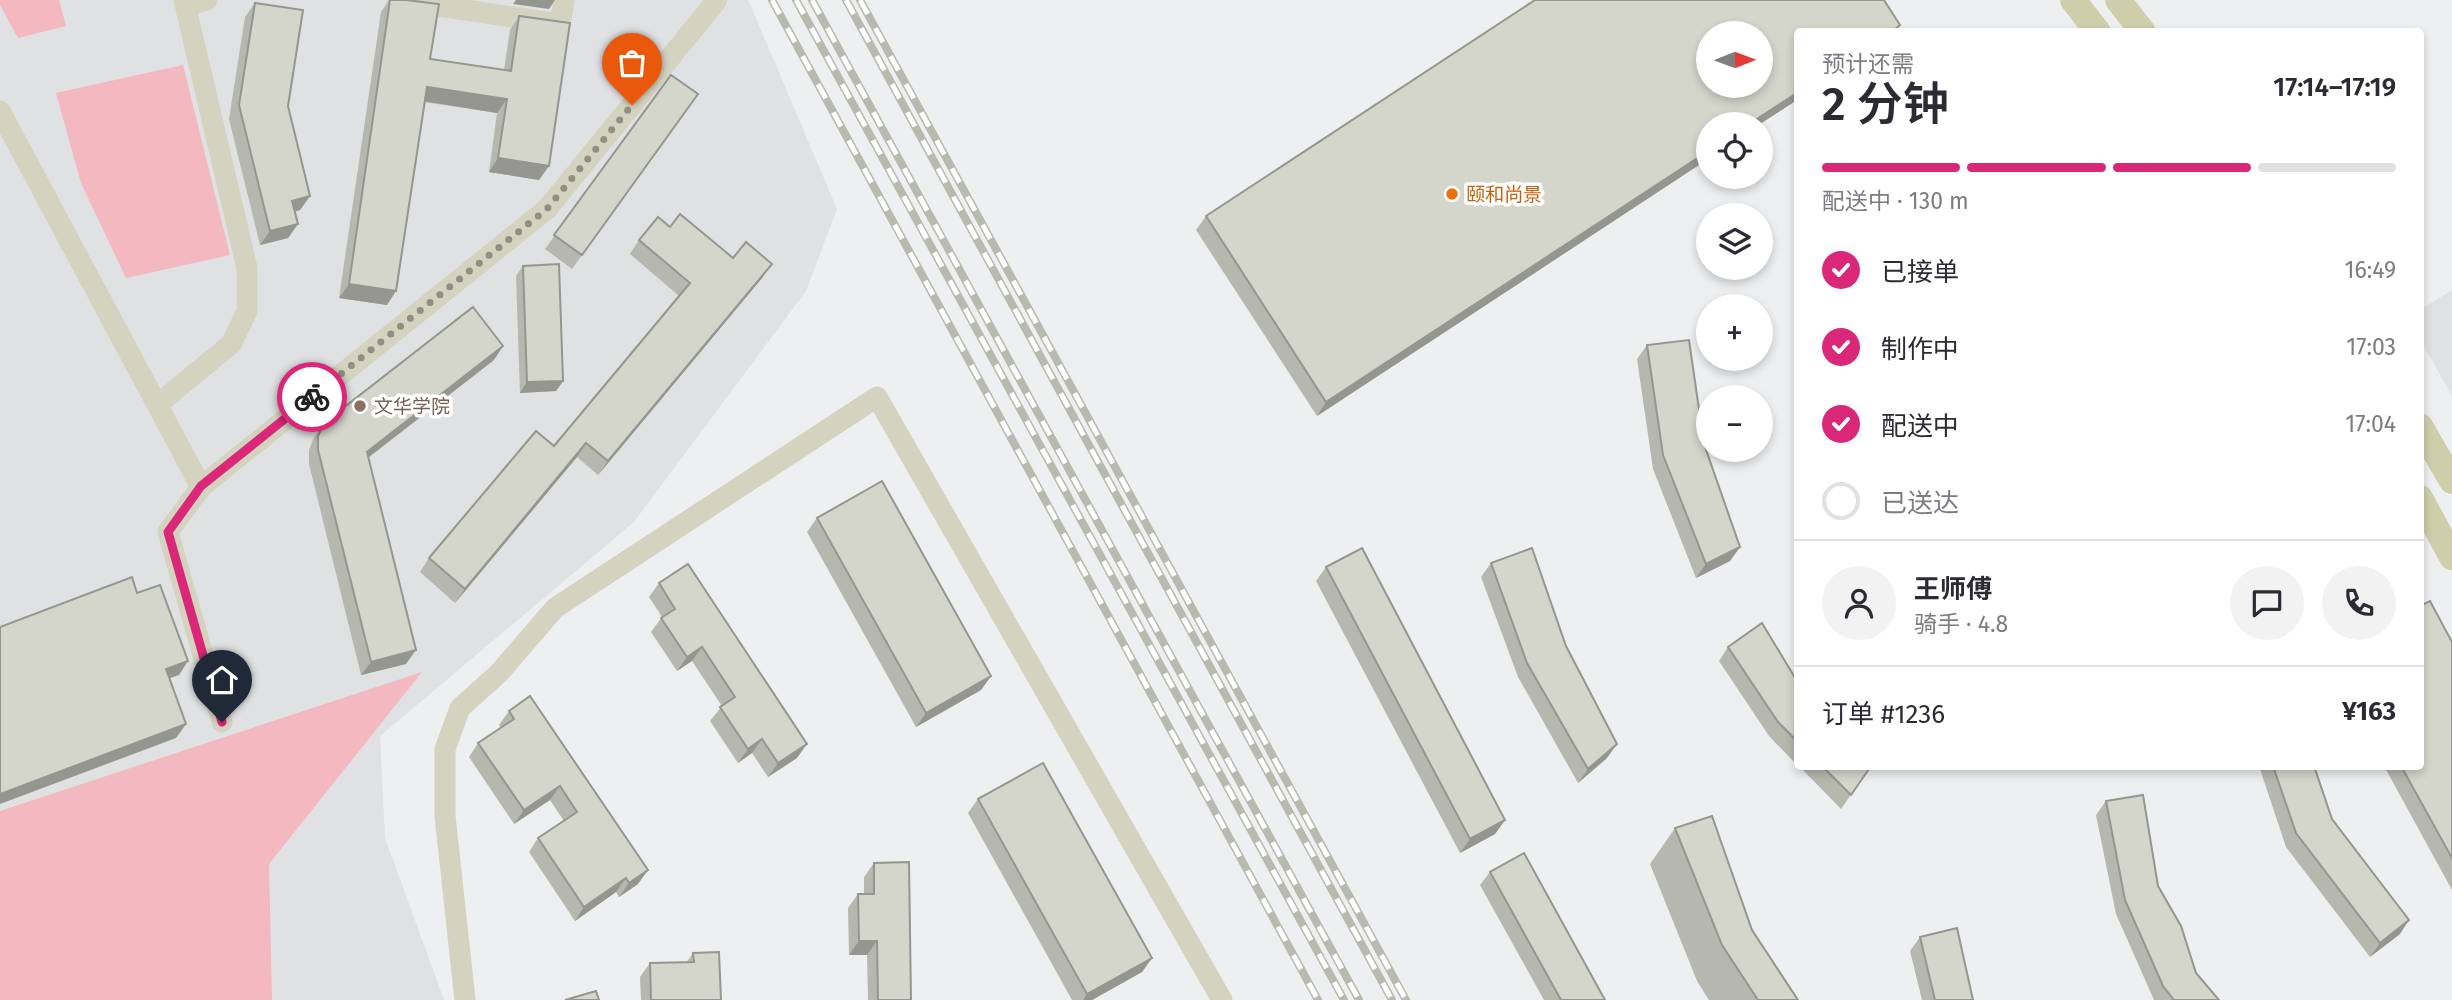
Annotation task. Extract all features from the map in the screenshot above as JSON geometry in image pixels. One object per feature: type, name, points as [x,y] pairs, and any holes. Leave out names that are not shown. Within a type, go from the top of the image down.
[{"type":"main road","points":[[2073,0],[2095,28]]},
{"type":"main road","points":[[2118,0],[2140,28]]},
{"type":"main road","points":[[2424,433],[2452,481]]},
{"type":"main road","points":[[2424,505],[2452,557]]},
{"type":"street","points":[[157,405],[231,344],[247,312],[247,268],[185,3],[207,0]]},
{"type":"street","points":[[398,0],[560,24],[564,0]]},
{"type":"street","points":[[222,722],[168,532],[201,486],[547,209],[717,0]]},
{"type":"street","points":[[0,111],[201,486]]},
{"type":"street","points":[[465,1000],[444,816],[445,750],[460,708],[499,673],[555,608],[877,397],[1222,1000]]},
{"type":"shaded area","name":"文华学院","points":[[0,0],[748,0],[752,9],[837,209],[806,291],[634,522],[380,736],[385,838],[444,1000],[0,1000]]},
{"type":"shaded area","points":[[0,0],[59,0],[66,26],[18,38],[0,5]]},
{"type":"shaded area","points":[[183,65],[230,255],[126,278],[81,183],[56,93]]},
{"type":"shaded area","points":[[2452,290],[2452,396],[2424,346],[2424,308]]},
{"type":"shaded area","points":[[422,672],[269,864],[272,1000],[0,1000],[0,811]]},
{"type":"building","points":[[390,0],[439,4],[430,59],[511,71],[519,16],[570,23],[549,166],[498,158],[507,99],[427,87],[396,291],[349,284]]},
{"type":"building","name":"颐和尚景","points":[[1535,0],[1884,0],[1900,25],[1896,28],[1794,28],[1794,95],[1768,112],[1696,112],[1696,159],[1326,402],[1206,216]]},
{"type":"building","points":[[255,3],[303,10],[288,106],[310,196],[292,201],[298,224],[270,231],[239,105]]},
{"type":"building","points":[[671,75],[698,94],[582,255],[554,235]]},
{"type":"building","points":[[680,214],[733,258],[746,242],[772,264],[608,461],[586,443],[465,589],[429,558],[536,431],[554,446],[690,283],[639,240],[658,217],[670,227]]},
{"type":"building","points":[[559,264],[563,381],[527,382],[523,266]]},
{"type":"building","points":[[473,307],[503,346],[367,452],[416,650],[371,662],[318,450],[318,436],[324,423]]},
{"type":"building","points":[[1689,340],[1696,389],[1696,462],[1710,462],[1740,547],[1706,564],[1663,455],[1647,345]]},
{"type":"building","points":[[882,481],[991,676],[926,713],[817,518]]},
{"type":"building","points":[[1362,548],[1505,820],[1470,839],[1326,567]]},
{"type":"building","points":[[1532,548],[1566,646],[1617,744],[1588,769],[1527,663],[1491,563]]},
{"type":"building","points":[[688,564],[807,744],[778,763],[762,739],[748,749],[720,707],[735,697],[702,647],[687,657],[661,618],[675,609],[659,583]]},
{"type":"building","points":[[132,577],[137,593],[160,585],[188,661],[166,669],[186,724],[0,794],[0,627]]},
{"type":"building","points":[[2430,601],[2452,642],[2452,858],[2403,770],[2424,770],[2424,604]]},
{"type":"building","points":[[1762,623],[1794,676],[1794,738],[1778,722],[1728,647]]},
{"type":"building","points":[[530,696],[648,870],[629,883],[626,878],[584,907],[538,838],[577,812],[560,786],[524,810],[478,743],[514,719],[509,711]]},
{"type":"building","points":[[1043,763],[1152,958],[1087,994],[978,799]]},
{"type":"building","points":[[1826,770],[1868,770],[1851,795]]},
{"type":"building","points":[[2274,770],[2315,770],[2332,819],[2409,920],[2380,943],[2296,833]]},
{"type":"building","points":[[2143,795],[2158,886],[2181,926],[2196,973],[2219,1000],[2174,1000],[2163,986],[2125,900],[2106,801]]},
{"type":"building","points":[[1712,816],[1752,930],[1798,1000],[1758,1000],[1722,945],[1675,828]]},
{"type":"building","points":[[1524,853],[1605,1000],[1561,1000],[1490,872]]},
{"type":"building","points":[[909,862],[911,1000],[878,1000],[877,941],[859,941],[858,894],[874,894],[874,863]]},
{"type":"building","points":[[1957,928],[1973,1000],[1935,1000],[1920,937]]},
{"type":"building","points":[[719,952],[721,1000],[651,1000],[650,963],[694,962],[693,953]]},
{"type":"building","points":[[596,991],[599,1000],[565,1000]]},
{"type":"railway","points":[[772,0],[1318,1000]]},
{"type":"railway","points":[[796,0],[1344,1000]]},
{"type":"railway","points":[[812,0],[1359,1000]]},
{"type":"railway","points":[[846,0],[1392,1000]]},
{"type":"railway","points":[[860,0],[1406,1000]]},
{"type":"way so far","points":[[312,397],[547,209],[632,105]]},
{"type":"place","name":"颐和尚景","points":[[1452,194]]},
{"type":"place","name":"文华学院","points":[[360,406]]},
{"type":"route","points":[[222,722],[168,532],[201,486],[312,397]]}]
